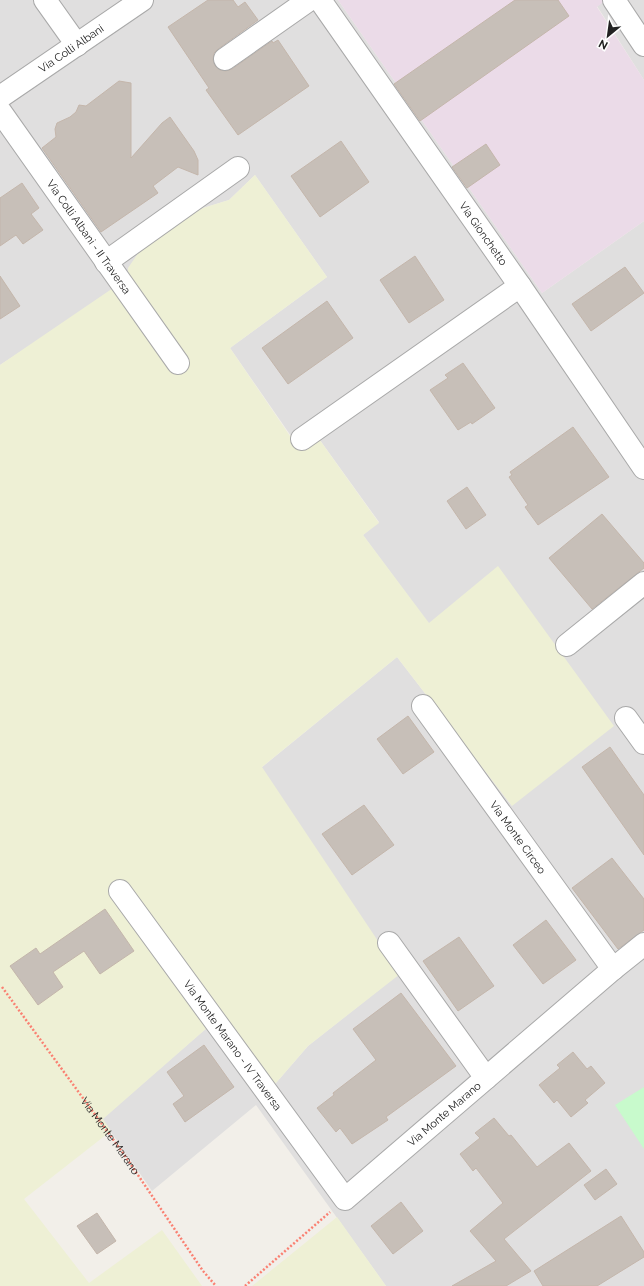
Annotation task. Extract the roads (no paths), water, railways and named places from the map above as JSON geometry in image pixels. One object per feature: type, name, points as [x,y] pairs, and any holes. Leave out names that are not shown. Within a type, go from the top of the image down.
[{"type":"street","points":[[45,0],[77,45]]},
{"type":"street","name":"Via Colli Albani","points":[[0,97],[142,0]]},
{"type":"street","points":[[225,59],[309,0]]},
{"type":"street","name":"Via Gionchetto","points":[[320,0],[520,286],[644,468]]},
{"type":"street","points":[[614,0],[644,45]]},
{"type":"street","name":"Via Colli Albani - II Traversa","points":[[0,112],[178,363]]},
{"type":"street","points":[[106,262],[238,168]]},
{"type":"street","points":[[302,439],[520,286]]},
{"type":"street","points":[[567,645],[644,583]]},
{"type":"street","name":"Via Monte Circeo","points":[[422,706],[613,969]]},
{"type":"street","points":[[626,718],[644,743]]},
{"type":"street","name":"Via Monte Marano - IV Traversa","points":[[120,891],[345,1199]]},
{"type":"street","points":[[390,943],[486,1078]]},
{"type":"street","name":"Via Monte Marano","points":[[345,1199],[644,944]]}]
